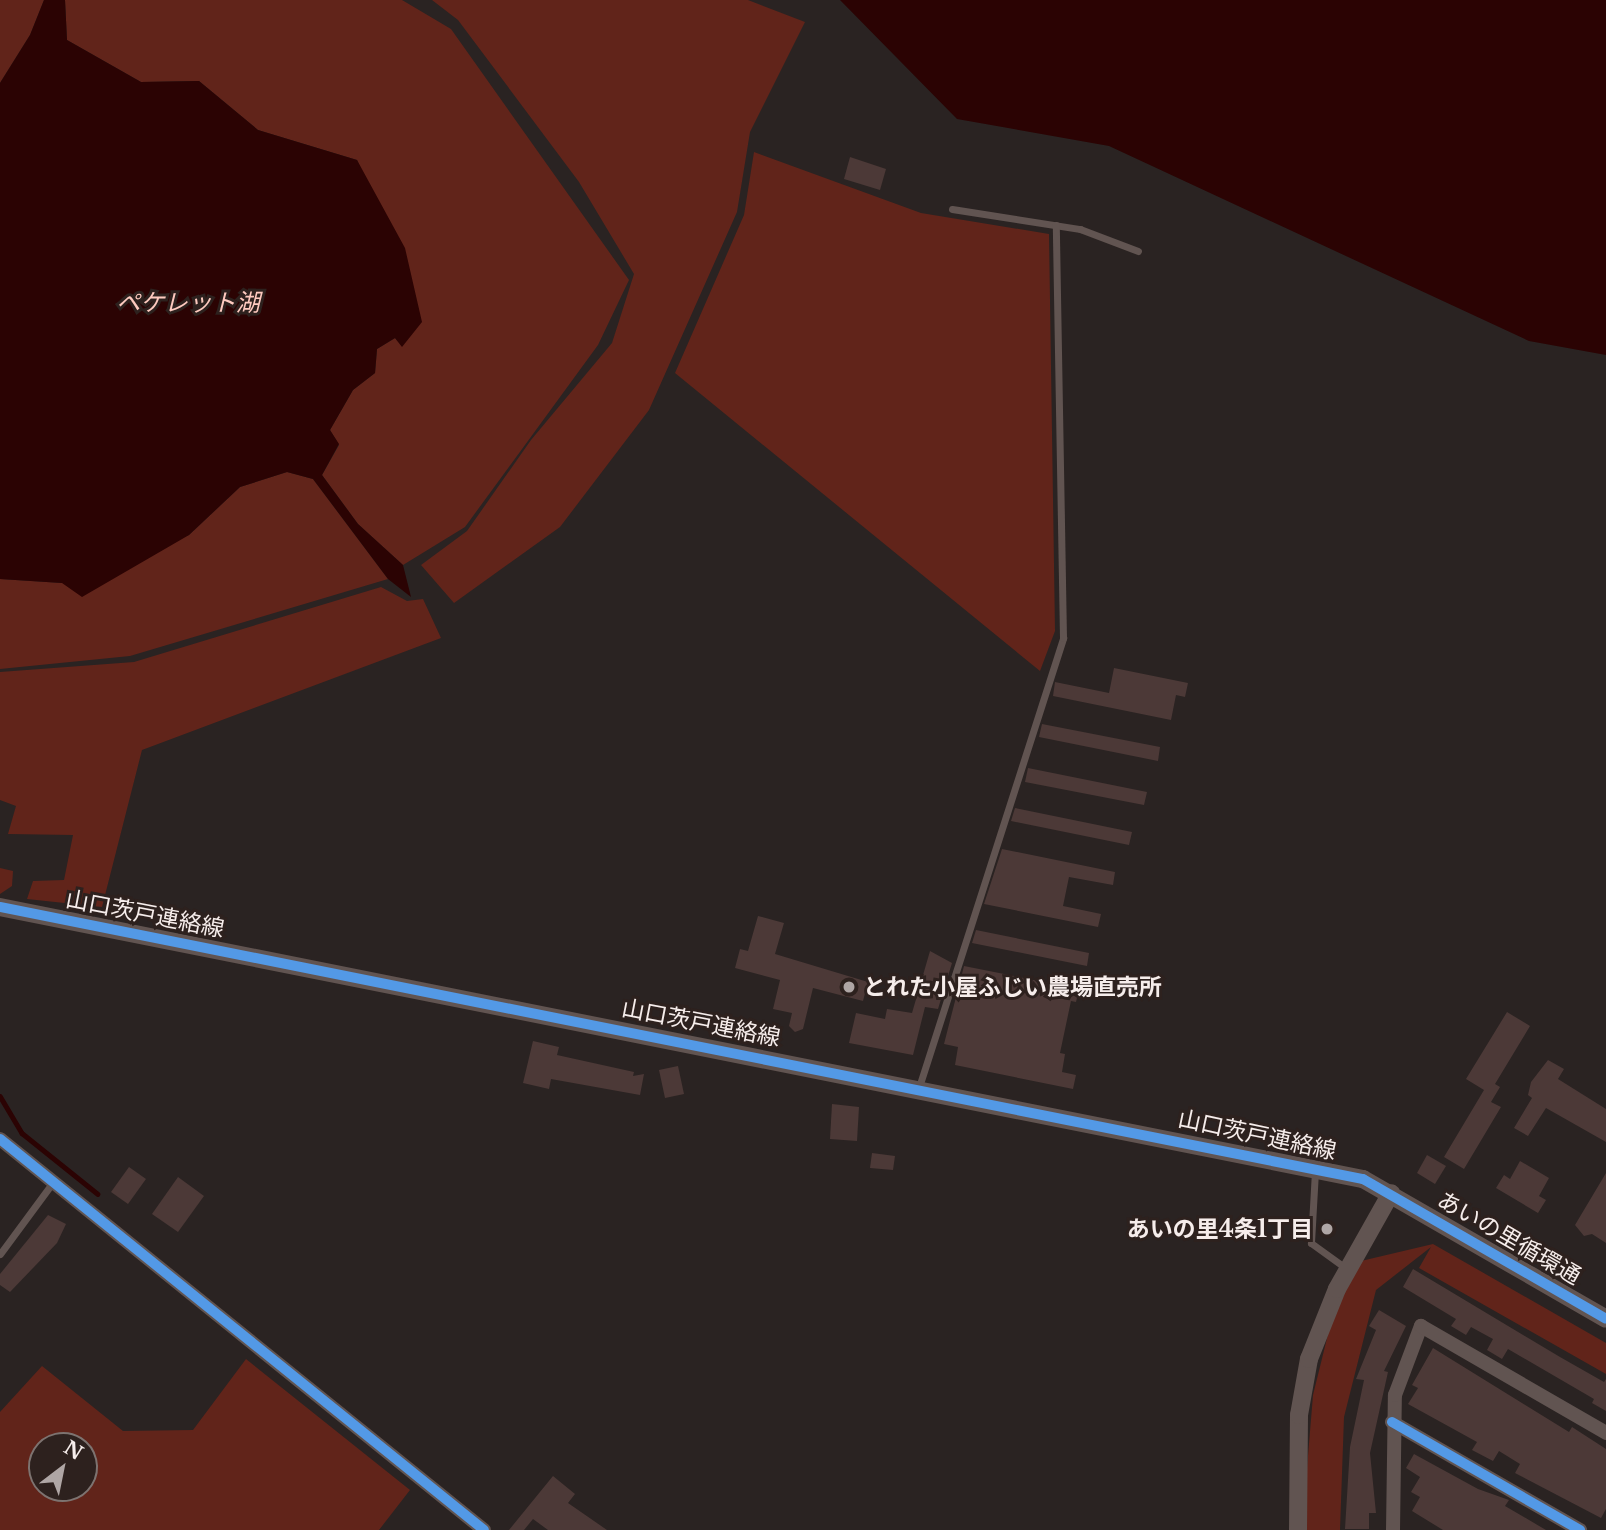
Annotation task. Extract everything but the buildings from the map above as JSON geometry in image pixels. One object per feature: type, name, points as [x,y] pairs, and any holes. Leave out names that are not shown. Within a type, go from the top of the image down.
[{"type":"street","name":"山口茨戸連絡線","points":[[0,906],[919,1087],[1363,1179],[1391,1193]]},
{"type":"street","points":[[0,1139],[477,1528]]},
{"type":"street","points":[[1298,1530],[1299,1415],[1309,1359],[1320,1324],[1391,1193]]},
{"type":"street","name":"あいの里循環通","points":[[1391,1193],[1606,1319]]},
{"type":"street","points":[[1394,1530],[1392,1422],[1395,1395],[1421,1326],[1606,1433]]},
{"type":"street","points":[[1392,1422],[1580,1530]]},
{"type":"lane","points":[[952,209],[1080,229],[1138,251]]},
{"type":"lane","points":[[919,1087],[1063,638],[1056,225]]},
{"type":"lane","points":[[1316,1169],[1311,1243],[1348,1270]]},
{"type":"lane","points":[[0,1254],[53,1182]]},
{"type":"shaded area","points":[[0,0],[44,0],[30,35],[0,83]]},
{"type":"shaded area","points":[[65,0],[402,0],[451,29],[629,280],[598,345],[465,527],[403,565],[358,524],[322,475],[339,445],[330,430],[353,390],[375,373],[377,349],[395,338],[402,346],[372,194],[357,160],[258,130],[199,81],[141,82],[67,40]]},
{"type":"shaded area","points":[[432,0],[748,0],[805,22],[750,132],[737,212],[649,410],[560,527],[454,603],[421,565],[467,531],[531,440],[612,343],[634,274],[579,182],[458,20]]},
{"type":"shaded area","points":[[754,152],[921,213],[1049,234],[1055,631],[1040,671],[675,373],[744,215]]},
{"type":"shaded area","points":[[287,472],[313,479],[388,579],[130,656],[0,669],[0,579],[62,583],[189,535],[240,487]]},
{"type":"shaded area","points":[[381,587],[407,601],[423,599],[441,638],[142,750],[102,907],[27,899],[33,881],[64,880],[73,835],[8,834],[16,806],[0,800],[0,672],[134,662]]},
{"type":"shaded area","points":[[0,868],[13,871],[12,886],[0,894]]},
{"type":"shaded area","points":[[1433,1244],[1606,1343],[1606,1374],[1419,1268],[1431,1247],[1376,1290],[1344,1417],[1340,1530],[1307,1530],[1306,1480],[1313,1395],[1332,1318],[1361,1261]]},
{"type":"shaded area","points":[[246,1359],[410,1490],[379,1530],[0,1530],[0,1412],[42,1366],[123,1431],[193,1430]]},
{"type":"water","name":"ペケレット湖","points":[[44,0],[65,0],[67,40],[141,82],[199,81],[258,130],[357,160],[405,248],[422,322],[402,347],[395,338],[377,349],[375,373],[353,390],[330,430],[339,444],[322,475],[358,524],[403,565],[411,597],[388,579],[313,479],[287,472],[240,487],[189,535],[82,597],[62,583],[0,579],[0,83],[30,35]]},
{"type":"water","points":[[840,0],[1606,0],[1606,355],[1529,341],[1109,146],[957,119]]},
{"type":"waterway","points":[[0,1096],[22,1133],[98,1194]]},
{"type":"cycle path","points":[[0,907],[1363,1179],[1606,1319]]},
{"type":"cycle path","points":[[0,1139],[484,1530]]},
{"type":"cycle path","points":[[1392,1422],[1580,1530]]},
{"type":"place","name":"とれた小屋ふじい農場直売所","points":[[849,987]]},
{"type":"place","name":"あいの里4条1丁目","points":[[1327,1229]]}]
